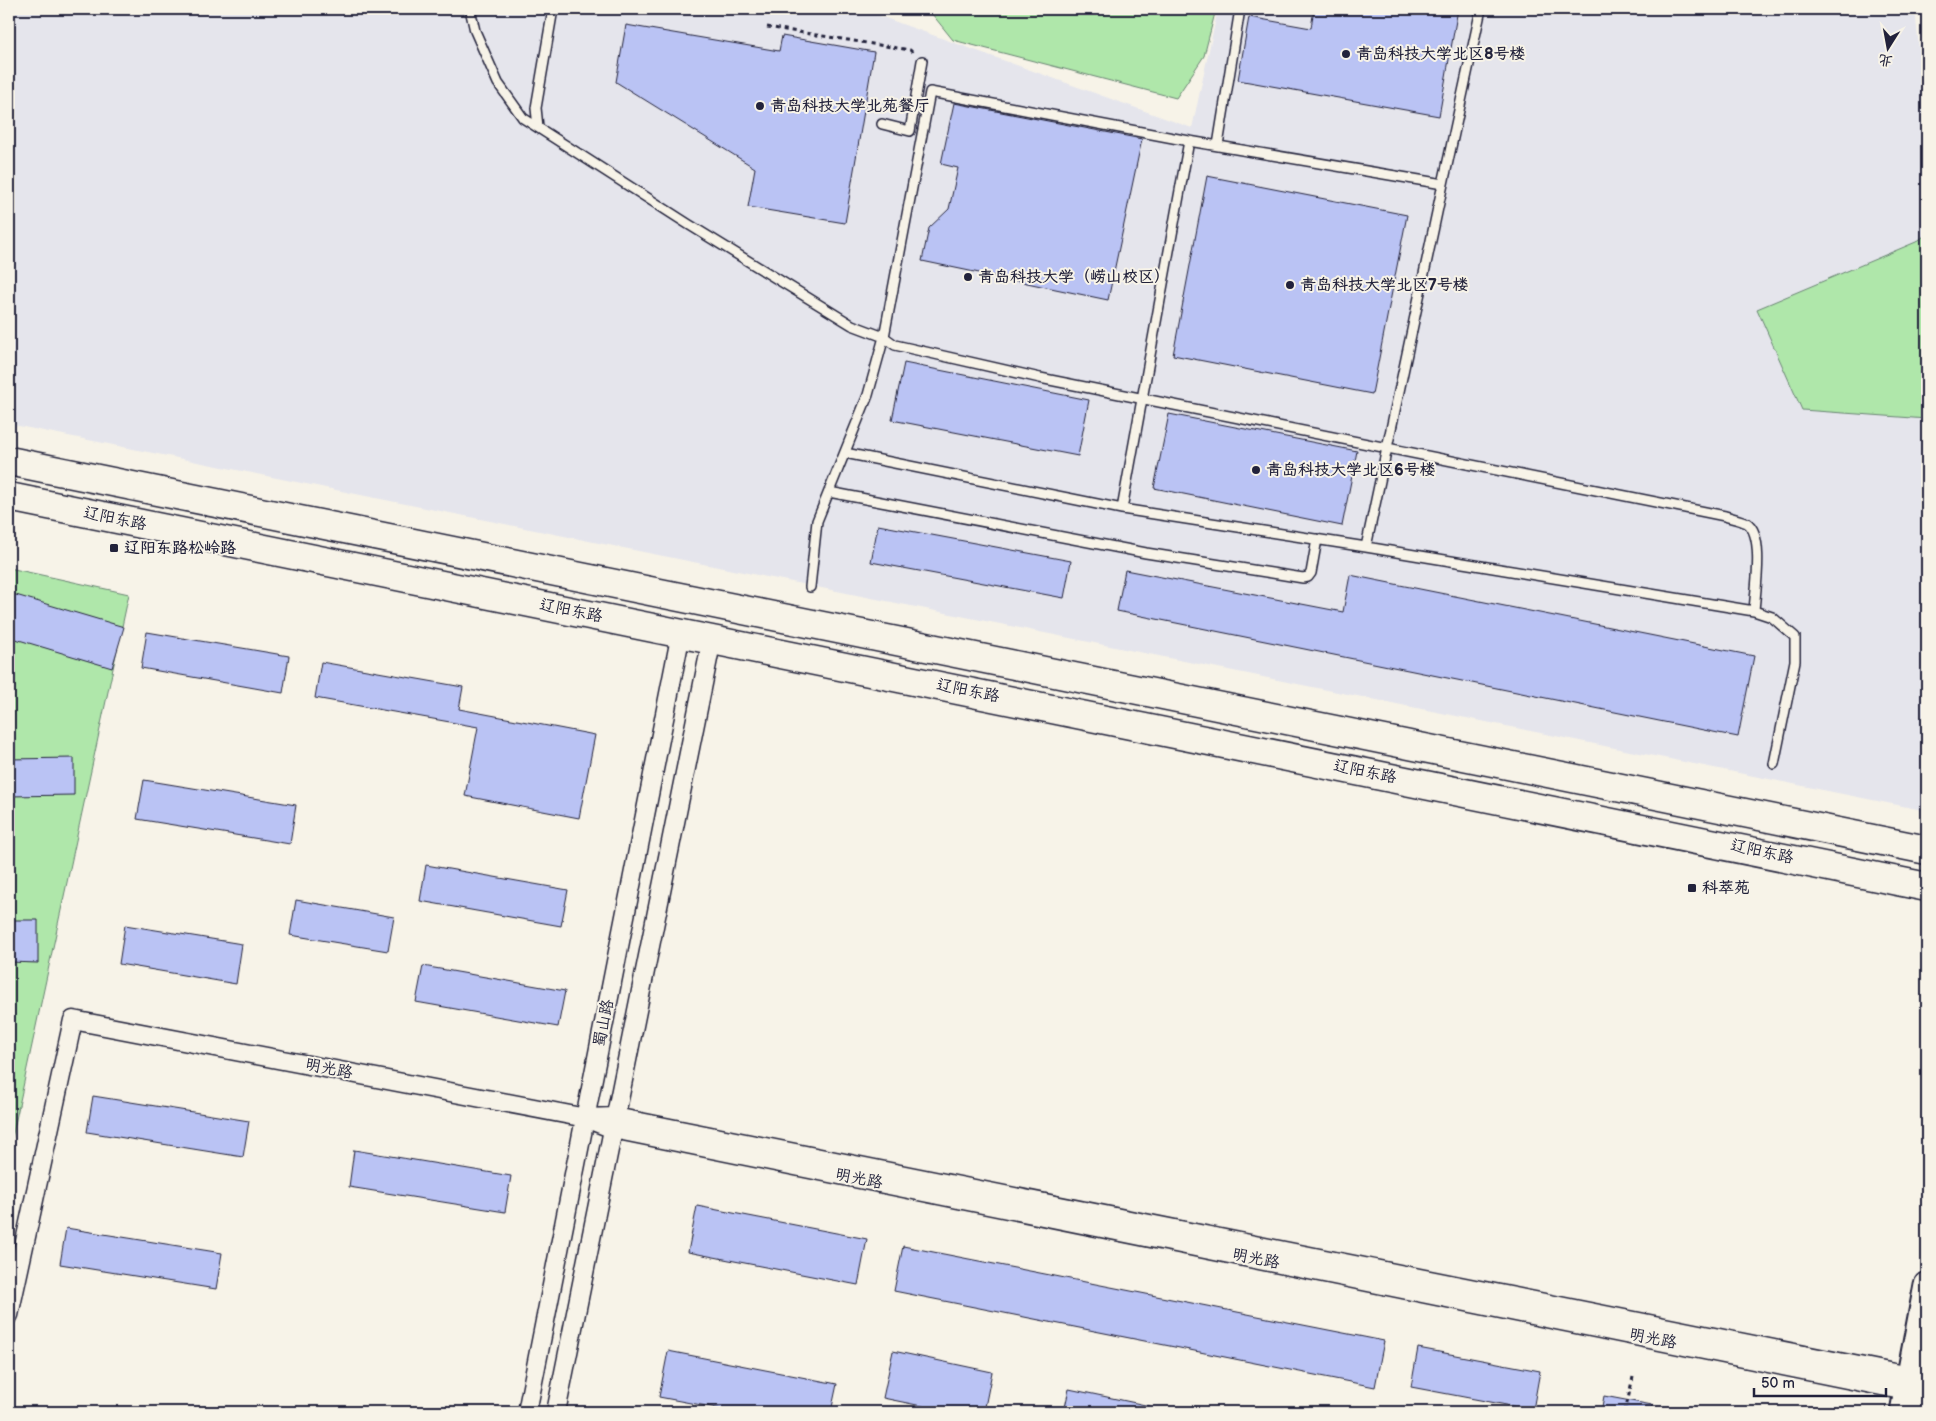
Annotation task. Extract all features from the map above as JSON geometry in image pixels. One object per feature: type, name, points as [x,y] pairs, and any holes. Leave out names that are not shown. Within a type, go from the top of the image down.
[{"type":"main road","points":[[9,461],[1927,850]]},
{"type":"main road","name":"辽阳东路","points":[[9,498],[712,639],[1927,887]]},
{"type":"street","name":"蜀山路","points":[[527,1412],[681,633]]},
{"type":"street","name":"蜀山路","points":[[556,1412],[712,639]]},
{"type":"street","name":"明光路","points":[[9,1315],[73,1020],[614,1123],[1919,1391]]},
{"type":"street","points":[[1919,1391],[1927,1285]]},
{"type":"lane","points":[[470,9],[475,31],[498,83],[523,118],[688,224],[835,315],[852,325],[884,338],[894,345],[1040,378],[1724,516],[1748,524],[1753,532],[1758,548],[1754,612]]},
{"type":"lane","points":[[538,128],[536,108],[553,9]]},
{"type":"lane","points":[[1218,145],[1240,9]]},
{"type":"lane","points":[[1366,547],[1481,9]]},
{"type":"lane","points":[[882,124],[910,131],[922,61]]},
{"type":"lane","points":[[810,587],[817,521],[868,395],[884,338],[930,92],[1189,140],[1443,184]]},
{"type":"lane","points":[[1122,509],[1189,140]]},
{"type":"lane","points":[[844,453],[1122,509],[1366,547],[1754,612],[1772,617],[1795,637],[1795,661],[1774,764]]},
{"type":"lane","points":[[829,492],[1146,553],[1303,578],[1308,577],[1311,572],[1317,539]]},
{"type":"path","points":[[602,9],[607,11]]},
{"type":"path","points":[[767,27],[910,50],[922,61]]},
{"type":"path","points":[[1625,1412],[1633,1376]]},
{"type":"shaded area","name":"青岛科技大学（崂山校区）","points":[[9,9],[860,9],[1192,128],[1218,9],[1915,9],[1927,130],[1927,811],[9,424]]},
{"type":"green space","points":[[928,9],[1216,9],[1204,56],[1176,98],[953,40]]},
{"type":"green space","points":[[1927,234],[1927,419],[1802,410],[1757,309],[1916,242]]},
{"type":"green space","points":[[9,568],[129,594],[9,1152]]},
{"type":"building","name":"青岛科技大学北区8号楼","points":[[1314,9],[1458,9],[1439,116],[1238,80],[1249,17],[1311,28]]},
{"type":"building","name":"青岛科技大学北苑餐厅","points":[[626,25],[779,51],[782,36],[874,52],[845,223],[748,207],[755,168],[616,82]]},
{"type":"building","points":[[954,103],[1142,139],[1108,300],[922,261],[929,228],[949,209],[958,168],[941,164]]},
{"type":"building","name":"青岛科技大学北区7号楼","points":[[1207,176],[1407,215],[1372,394],[1173,355]]},
{"type":"building","points":[[904,363],[1089,400],[1078,456],[892,420]]},
{"type":"building","name":"青岛科技大学北区6号楼","points":[[1169,414],[1357,451],[1342,526],[1154,488]]},
{"type":"building","points":[[878,525],[1071,561],[1064,598],[871,562]]},
{"type":"building","points":[[1125,570],[1343,612],[1350,575],[1754,656],[1738,737],[1117,611]]},
{"type":"building","points":[[9,593],[124,627],[112,668],[9,637]]},
{"type":"building","points":[[147,632],[289,656],[283,693],[141,668]]},
{"type":"building","points":[[321,662],[463,687],[459,709],[595,735],[579,818],[465,796],[478,727],[315,698]]},
{"type":"building","points":[[74,758],[74,795],[9,796],[9,759]]},
{"type":"building","points":[[144,780],[296,805],[290,844],[137,819]]},
{"type":"building","points":[[426,865],[568,890],[561,926],[420,901]]},
{"type":"building","points":[[296,900],[394,917],[388,951],[290,935]]},
{"type":"building","points":[[9,920],[38,920],[38,963],[9,962]]},
{"type":"building","points":[[125,925],[242,944],[236,984],[119,964]]},
{"type":"building","points":[[423,966],[565,991],[558,1027],[416,1002]]},
{"type":"building","points":[[93,1096],[249,1121],[243,1157],[87,1132]]},
{"type":"building","points":[[354,1150],[511,1176],[505,1212],[349,1187]]},
{"type":"building","points":[[697,1206],[867,1239],[858,1285],[688,1252]]},
{"type":"building","points":[[66,1228],[222,1253],[216,1289],[60,1264]]},
{"type":"building","points":[[903,1246],[1384,1341],[1375,1387],[894,1291]]},
{"type":"building","points":[[1418,1348],[1540,1371],[1533,1410],[1411,1387]]},
{"type":"building","points":[[668,1351],[837,1384],[831,1412],[738,1412],[659,1397]]},
{"type":"building","points":[[893,1351],[992,1372],[984,1412],[951,1412],[883,1398]]},
{"type":"building","points":[[1069,1389],[1150,1406],[1149,1412],[1064,1412]]},
{"type":"building","points":[[1604,1396],[1652,1405],[1652,1412],[1601,1412]]},
{"type":"place","name":"青岛科技大学北区8号楼","points":[[1346,54]]},
{"type":"place","name":"青岛科技大学北苑餐厅","points":[[760,106]]},
{"type":"place","name":"青岛科技大学（崂山校区）","points":[[968,277]]},
{"type":"place","name":"青岛科技大学北区7号楼","points":[[1290,285]]},
{"type":"place","name":"青岛科技大学北区6号楼","points":[[1256,470]]},
{"type":"place","name":"辽阳东路松岭路","points":[[114,548]]},
{"type":"place","name":"科萃苑","points":[[1692,888]]}]
